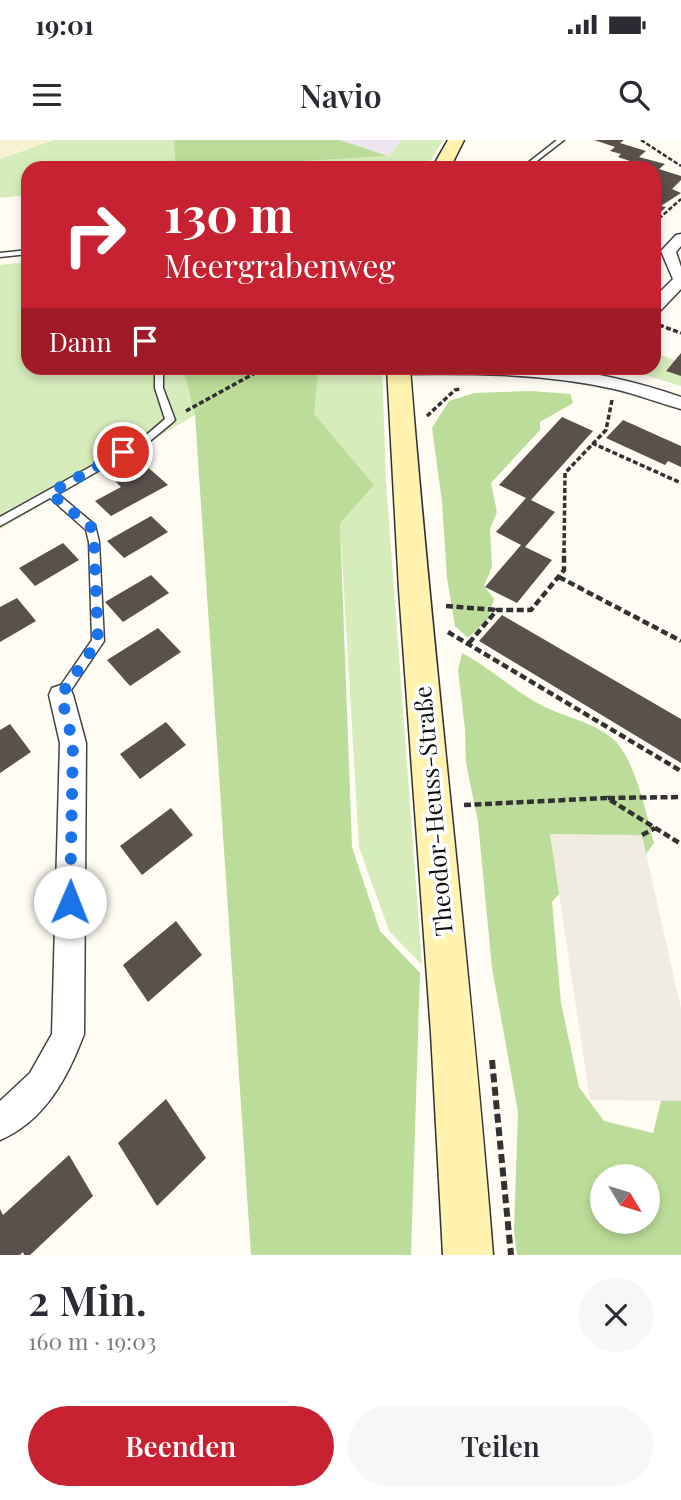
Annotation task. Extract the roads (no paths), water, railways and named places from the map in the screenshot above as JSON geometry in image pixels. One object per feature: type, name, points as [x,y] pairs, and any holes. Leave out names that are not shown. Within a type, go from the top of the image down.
[{"type":"street","points":[[446,161],[456,140]]},
{"type":"street","points":[[661,301],[681,280],[668,251],[681,238]]},
{"type":"street","name":"Theodor-Heuss-Straße","points":[[398,375],[460,1119],[468,1255]]},
{"type":"street","points":[[604,375],[681,404]]},
{"type":"street","points":[[0,1123],[36,1094],[56,1066],[68,1034],[73,743],[61,695]]},
{"type":"lane","points":[[534,161],[561,140]]},
{"type":"lane","points":[[0,254],[21,252]]},
{"type":"lane","points":[[0,522],[147,439],[170,420],[159,388],[159,375]]},
{"type":"lane","points":[[50,493],[92,528],[94,542],[98,641],[61,695]]}]
